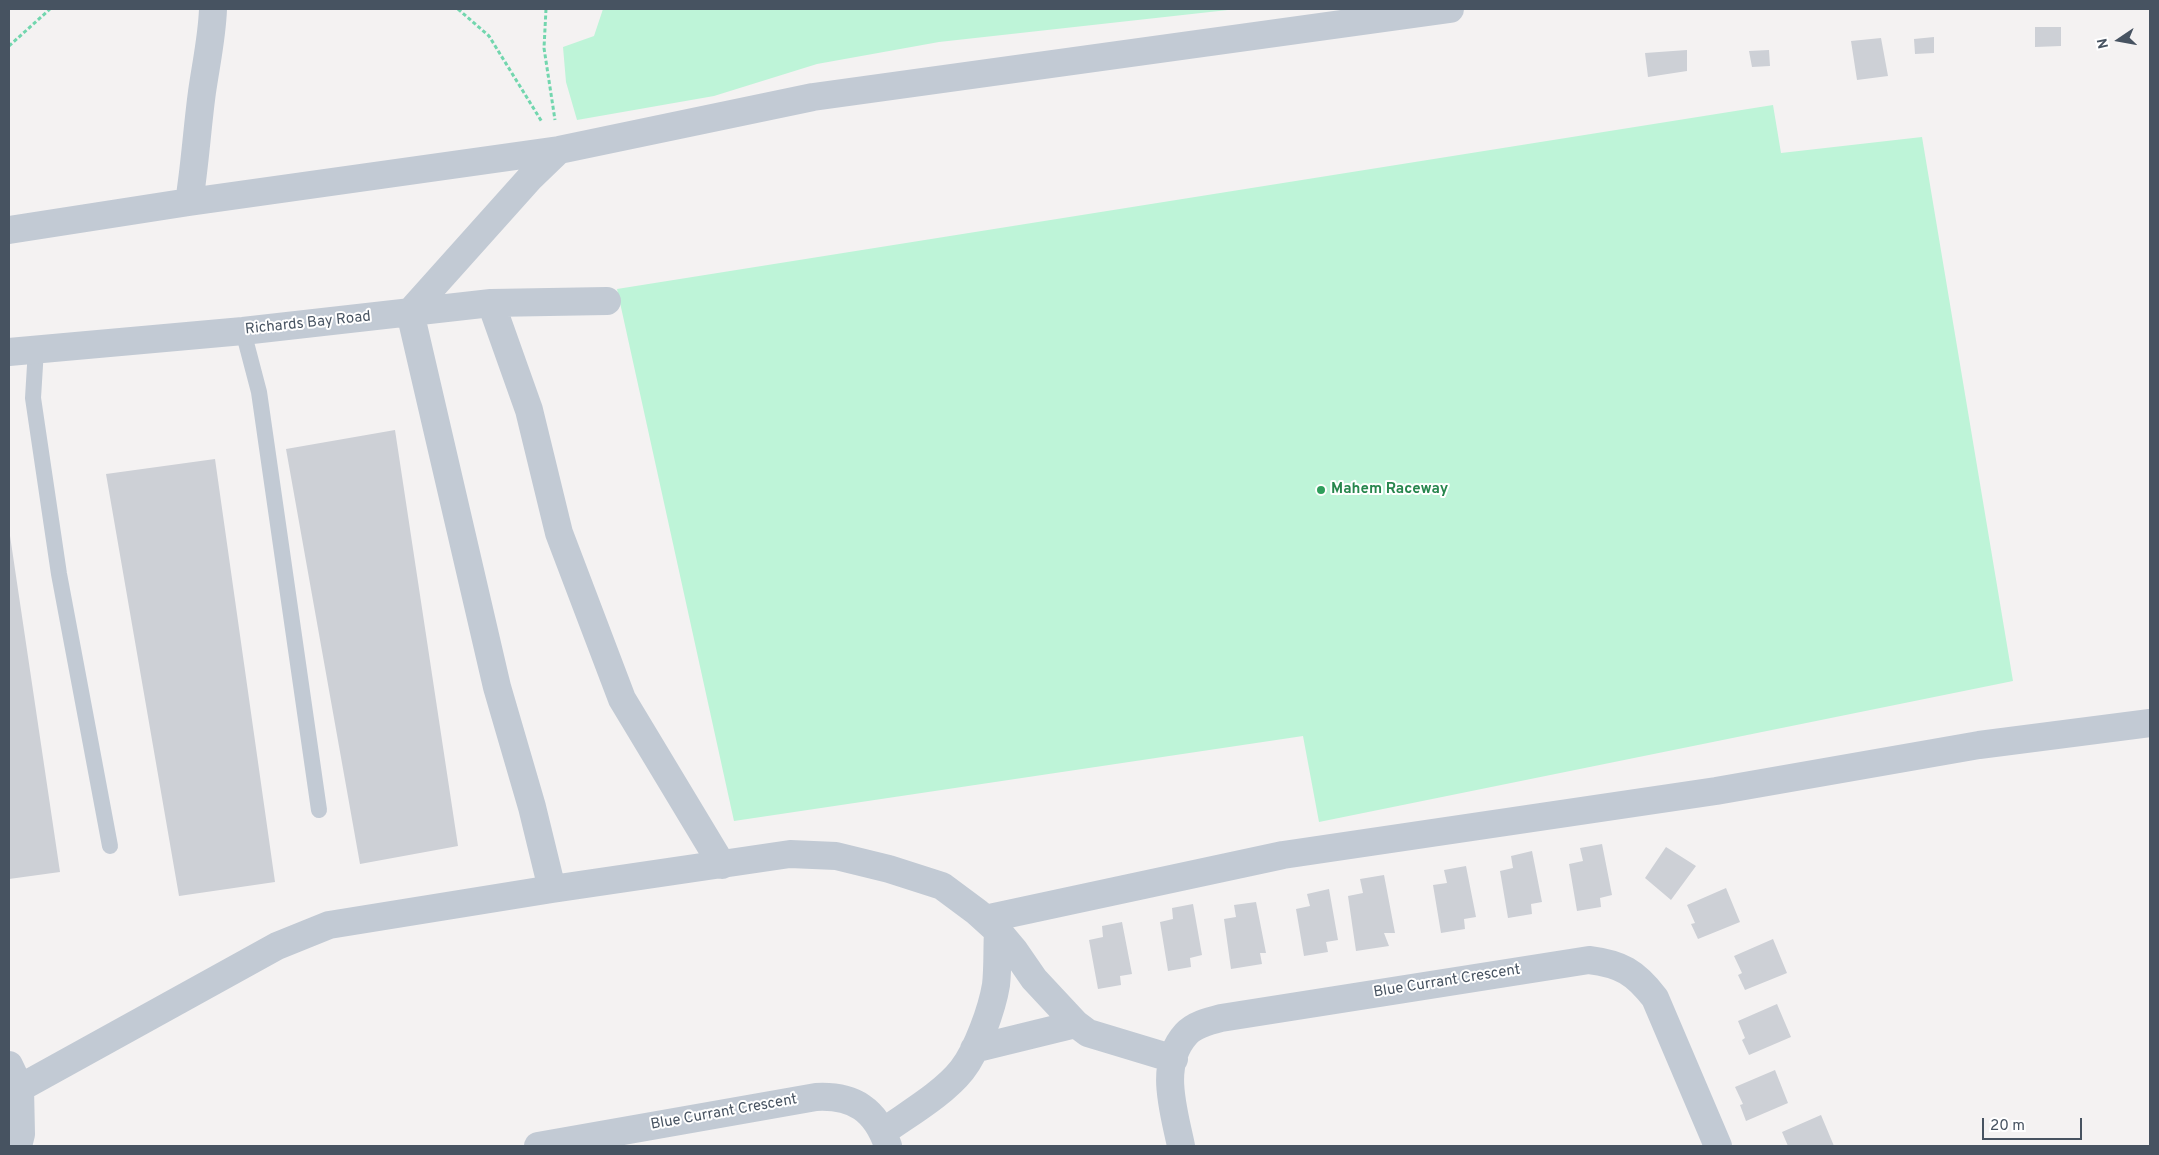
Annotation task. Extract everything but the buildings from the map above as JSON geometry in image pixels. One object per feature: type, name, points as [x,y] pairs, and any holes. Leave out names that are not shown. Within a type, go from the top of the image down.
[{"type":"street","points":[[189,202],[196,160],[202,92],[212,40],[213,9]]},
{"type":"street","points":[[9,230],[189,202],[559,150],[813,96],[1450,9]]},
{"type":"street","points":[[552,889],[532,807],[497,687],[410,312],[530,178],[559,150]]},
{"type":"street","name":"Richards Bay Road","points":[[9,352],[243,331],[491,303],[607,301]]},
{"type":"street","points":[[491,303],[530,410],[559,533],[622,699],[722,865]]},
{"type":"street","points":[[991,925],[1284,855],[1716,791],[1979,745],[2150,723]]},
{"type":"street","points":[[18,1146],[21,1134],[14,1077],[277,946],[329,925],[552,889],[790,854],[836,856],[889,869],[942,886],[991,925],[1014,950],[1034,979],[1076,1024],[1088,1033],[1174,1059]]},
{"type":"street","points":[[886,1139],[962,1070],[974,1049],[996,986],[991,925]]},
{"type":"street","name":"Blue Currant Crescent","points":[[1181,1146],[1170,1086],[1174,1059],[1177,1048],[1187,1033],[1206,1022],[1221,1018],[1589,960],[1622,967],[1644,983],[1655,998],[1718,1146]]},
{"type":"street","points":[[974,1049],[1076,1024]]},
{"type":"street","name":"Blue Currant Crescent","points":[[538,1146],[834,1096],[851,1100],[874,1118],[886,1139]]},
{"type":"lane","points":[[243,331],[259,392],[319,810]]},
{"type":"lane","points":[[36,349],[34,398],[58,564],[110,846]]},
{"type":"path","points":[[9,46],[50,9]]},
{"type":"path","points":[[458,9],[489,36],[559,150]]},
{"type":"path","points":[[546,9],[544,48],[559,150]]},
{"type":"green space","points":[[603,9],[1237,9],[939,42],[817,64],[714,96],[577,120],[566,82],[563,47],[594,36]]},
{"type":"green space","name":"Mahem Raceway","points":[[1773,105],[1781,153],[1922,137],[2013,681],[1319,822],[1303,736],[734,821],[617,289]]},
{"type":"place","name":"Mahem Raceway","points":[[1321,490]]}]
